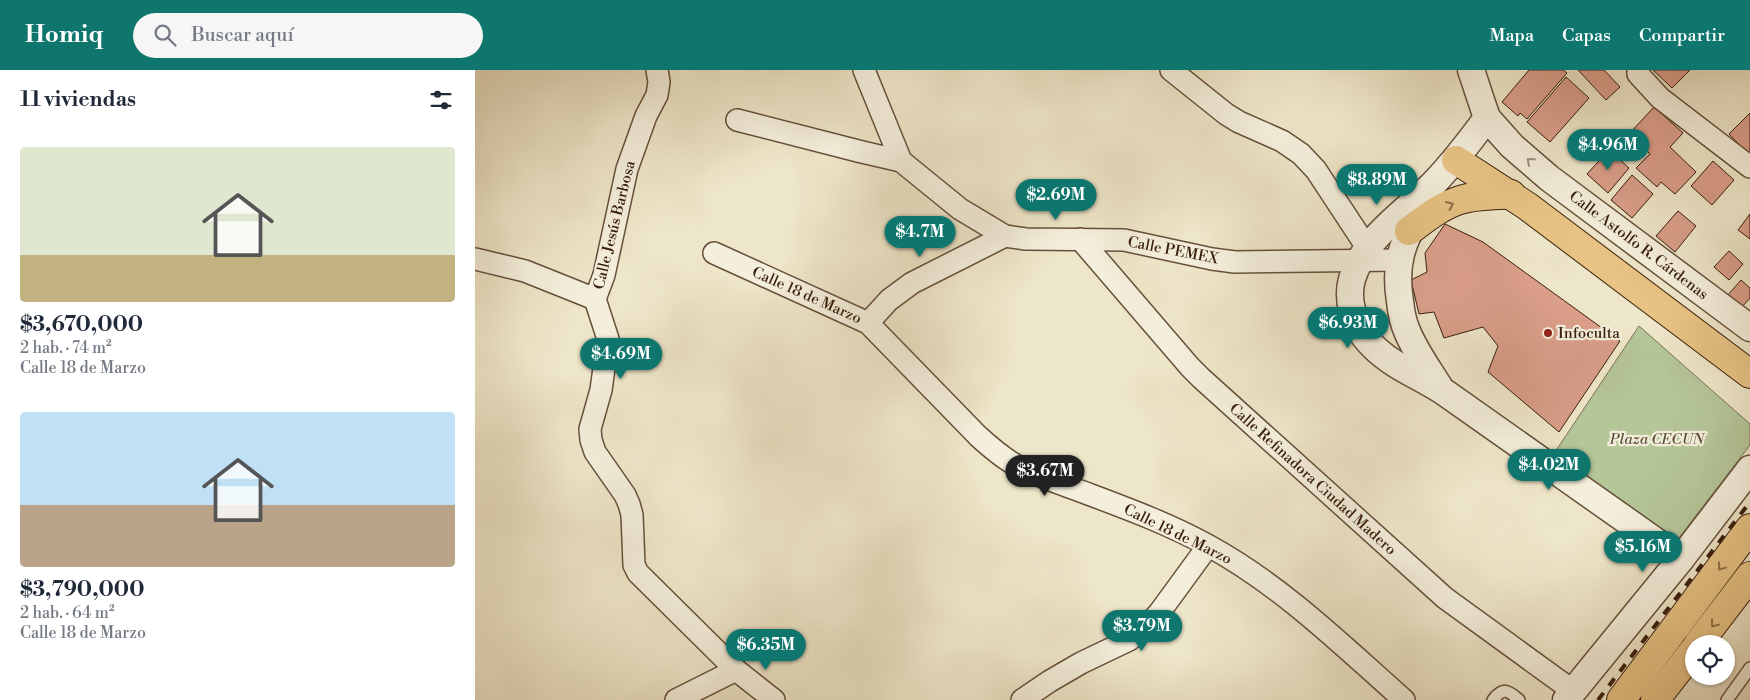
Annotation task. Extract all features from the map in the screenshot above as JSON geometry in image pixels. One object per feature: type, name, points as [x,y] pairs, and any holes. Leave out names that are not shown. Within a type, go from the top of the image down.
[{"type":"highway","points":[[1456,160],[1519,200],[1744,366],[1750,391]]},
{"type":"highway","points":[[1409,231],[1432,214],[1459,201],[1475,197],[1519,200]]},
{"type":"highway","points":[[1621,700],[1750,528]]},
{"type":"highway","points":[[1705,635],[1750,576]]},
{"type":"highway","points":[[1655,700],[1685,662]]},
{"type":"street","name":"Calle Jesús Barbosa","points":[[657,70],[659,82],[657,95],[645,116],[627,169],[603,275],[595,298],[608,339],[601,390],[590,429],[591,440],[595,452],[625,495],[629,504],[632,515],[634,565],[644,581],[736,670],[774,700]]},
{"type":"street","points":[[1171,70],[1226,114],[1239,122],[1282,141],[1301,154],[1316,170],[1364,255]]},
{"type":"street","name":"Calle Astolfo R. Cárdenas","points":[[1471,70],[1487,118],[1512,146],[1549,178],[1750,328]]},
{"type":"street","points":[[1638,70],[1638,74],[1660,98],[1750,167]]},
{"type":"street","points":[[868,72],[901,160]]},
{"type":"street","points":[[1487,118],[1456,160],[1433,185],[1391,222],[1364,255],[1352,280],[1350,299],[1355,319],[1367,341],[1384,357],[1440,389],[1681,559]]},
{"type":"street","name":"Calle PEMEX","points":[[737,120],[901,160],[960,209],[1005,236],[1026,239],[1124,240],[1212,259],[1235,262],[1364,255],[1399,260]]},
{"type":"street","points":[[1433,185],[1409,231],[1399,260],[1397,284],[1406,330],[1440,389]]},
{"type":"street","points":[[868,323],[889,300],[911,283],[1005,236]]},
{"type":"street","name":"Calle Refinadora Ciudad Madero","points":[[1079,239],[1190,367],[1445,598],[1569,695]]},
{"type":"street","name":"Calle 18 de Marzo","points":[[714,254],[868,323],[978,436],[1013,464],[1153,518],[1209,546],[1256,574],[1304,612],[1404,700]]},
{"type":"street","points":[[475,259],[525,271],[595,298]]},
{"type":"street","points":[[1367,341],[1406,330]]},
{"type":"street","points":[[1569,695],[1681,559],[1750,469]]},
{"type":"street","points":[[1022,700],[1051,680],[1129,640],[1145,628],[1159,613],[1209,546]]},
{"type":"street","points":[[676,700],[736,670]]},
{"type":"lane","points":[[1727,700],[1750,668]]},
{"type":"lane","points":[[1493,700],[1498,693],[1504,691],[1510,692],[1519,700]]},
{"type":"green space","name":"Plaza CECUN","points":[[1639,326],[1750,424],[1750,445],[1675,543],[1553,455]]},
{"type":"building","points":[[1529,70],[1563,70],[1567,73],[1527,119],[1520,113],[1518,116],[1502,102]]},
{"type":"building","points":[[1578,70],[1604,70],[1620,87],[1606,100]]},
{"type":"building","points":[[1653,70],[1690,70],[1672,88]]},
{"type":"building","points":[[1566,77],[1589,98],[1550,142],[1527,122]]},
{"type":"building","points":[[1654,107],[1683,133],[1670,147],[1696,172],[1675,194],[1661,182],[1657,187],[1636,168],[1650,154],[1629,134]]},
{"type":"building","points":[[1750,113],[1750,156],[1729,134]]},
{"type":"building","points":[[1609,150],[1629,168],[1608,193],[1587,174]]},
{"type":"building","points":[[1713,161],[1734,180],[1712,205],[1691,186]]},
{"type":"building","points":[[1632,175],[1653,194],[1632,218],[1611,200]]},
{"type":"building","points":[[1678,211],[1696,226],[1675,252],[1656,236]]},
{"type":"building","points":[[1750,214],[1750,239],[1738,230]]},
{"type":"building","name":"Infoculta","points":[[1445,224],[1483,242],[1620,341],[1559,432],[1488,372],[1498,346],[1483,327],[1444,338],[1434,312],[1419,314],[1411,280],[1427,272],[1425,253]]},
{"type":"building","points":[[1729,251],[1743,264],[1729,280],[1714,267]]},
{"type":"building","points":[[1741,280],[1750,288],[1750,298],[1741,308],[1727,296]]},
{"type":"railway","points":[[1598,700],[1750,502]]},
{"type":"place","name":"Infoculta","points":[[1548,333]]}]
